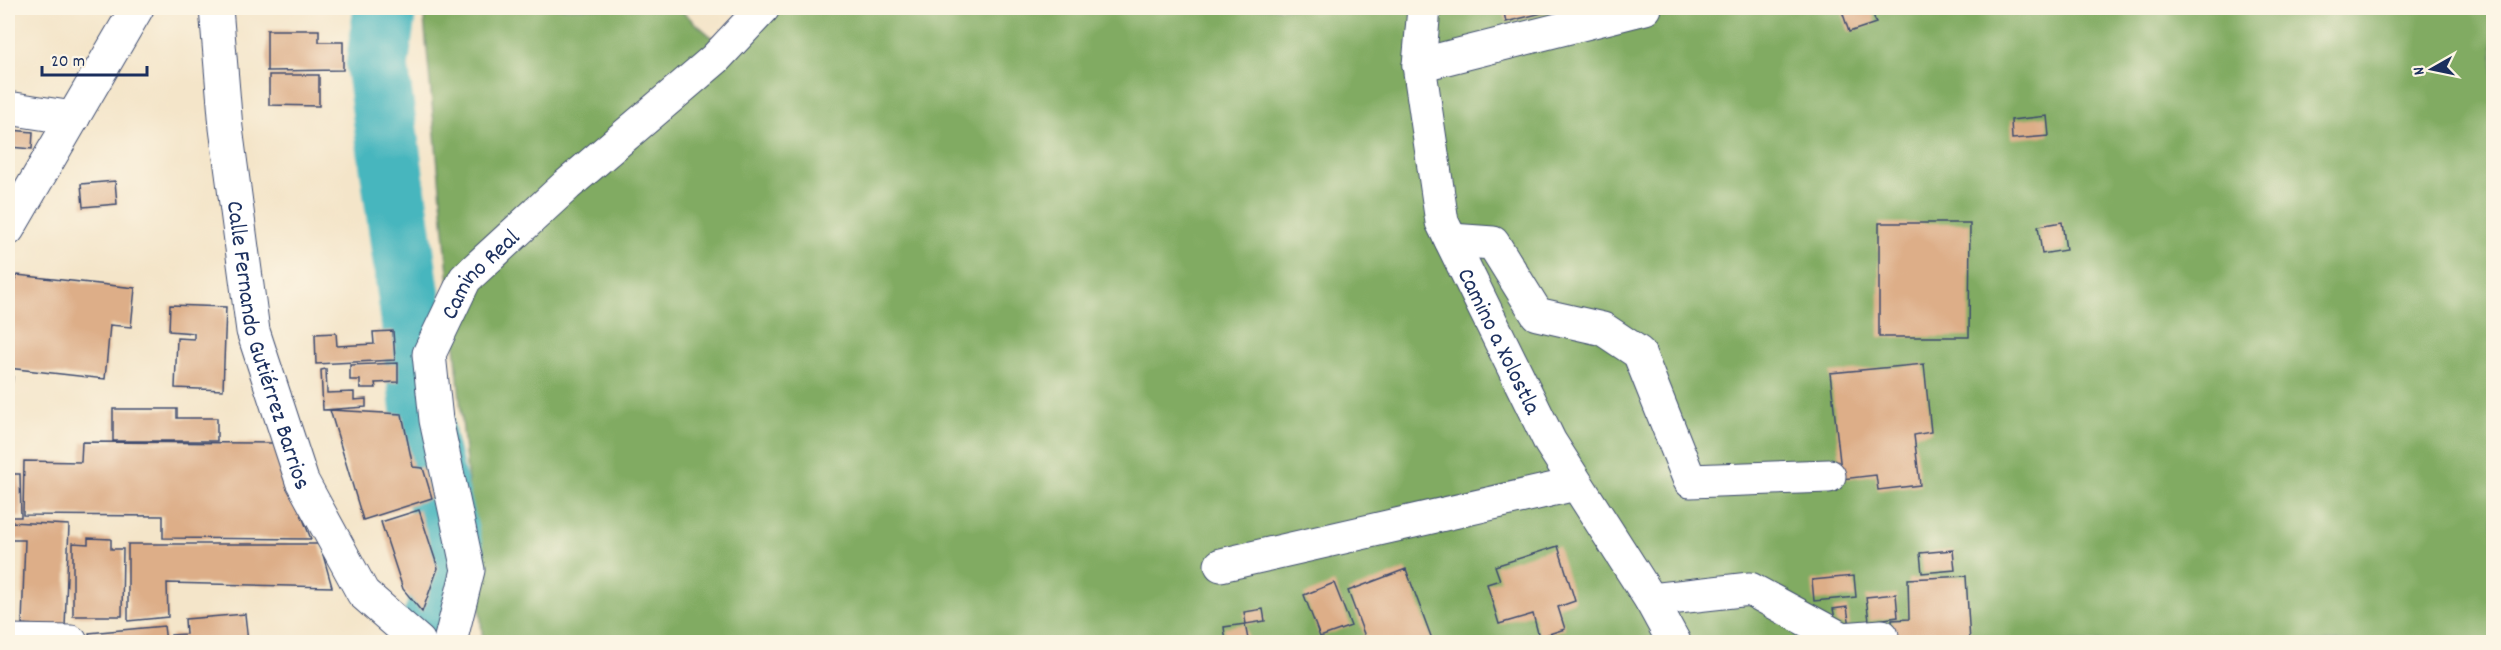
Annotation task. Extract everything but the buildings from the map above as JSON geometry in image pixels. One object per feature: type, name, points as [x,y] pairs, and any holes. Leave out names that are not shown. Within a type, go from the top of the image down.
[{"type":"street","points":[[8,229],[137,8]]},
{"type":"street","name":"Calle Fernando Gutiérrez Barrios","points":[[216,8],[226,128],[253,331],[302,481],[363,593],[419,642]]},
{"type":"street","name":"Camino Real","points":[[450,642],[468,570],[436,420],[429,354],[465,279],[567,184],[715,59],[763,8]]},
{"type":"street","name":"Camino a Xolostla","points":[[1424,8],[1419,65],[1442,222],[1550,442],[1651,600],[1674,642]]},
{"type":"street","points":[[1419,65],[1645,8]]},
{"type":"street","points":[[8,108],[73,118]]},
{"type":"street","points":[[1451,240],[1493,243],[1537,314],[1603,329],[1639,353],[1690,481],[1829,476]]},
{"type":"street","points":[[1221,565],[1576,484]]},
{"type":"street","points":[[1651,600],[1750,589],[1842,639],[1882,636]]},
{"type":"street","points":[[8,641],[71,642]]},
{"type":"green space","points":[[423,8],[678,8],[728,51],[756,8],[2493,8],[2493,642],[483,642]]},
{"type":"waterway","points":[[385,8],[377,66],[411,311],[425,441],[455,563],[426,642]]}]
